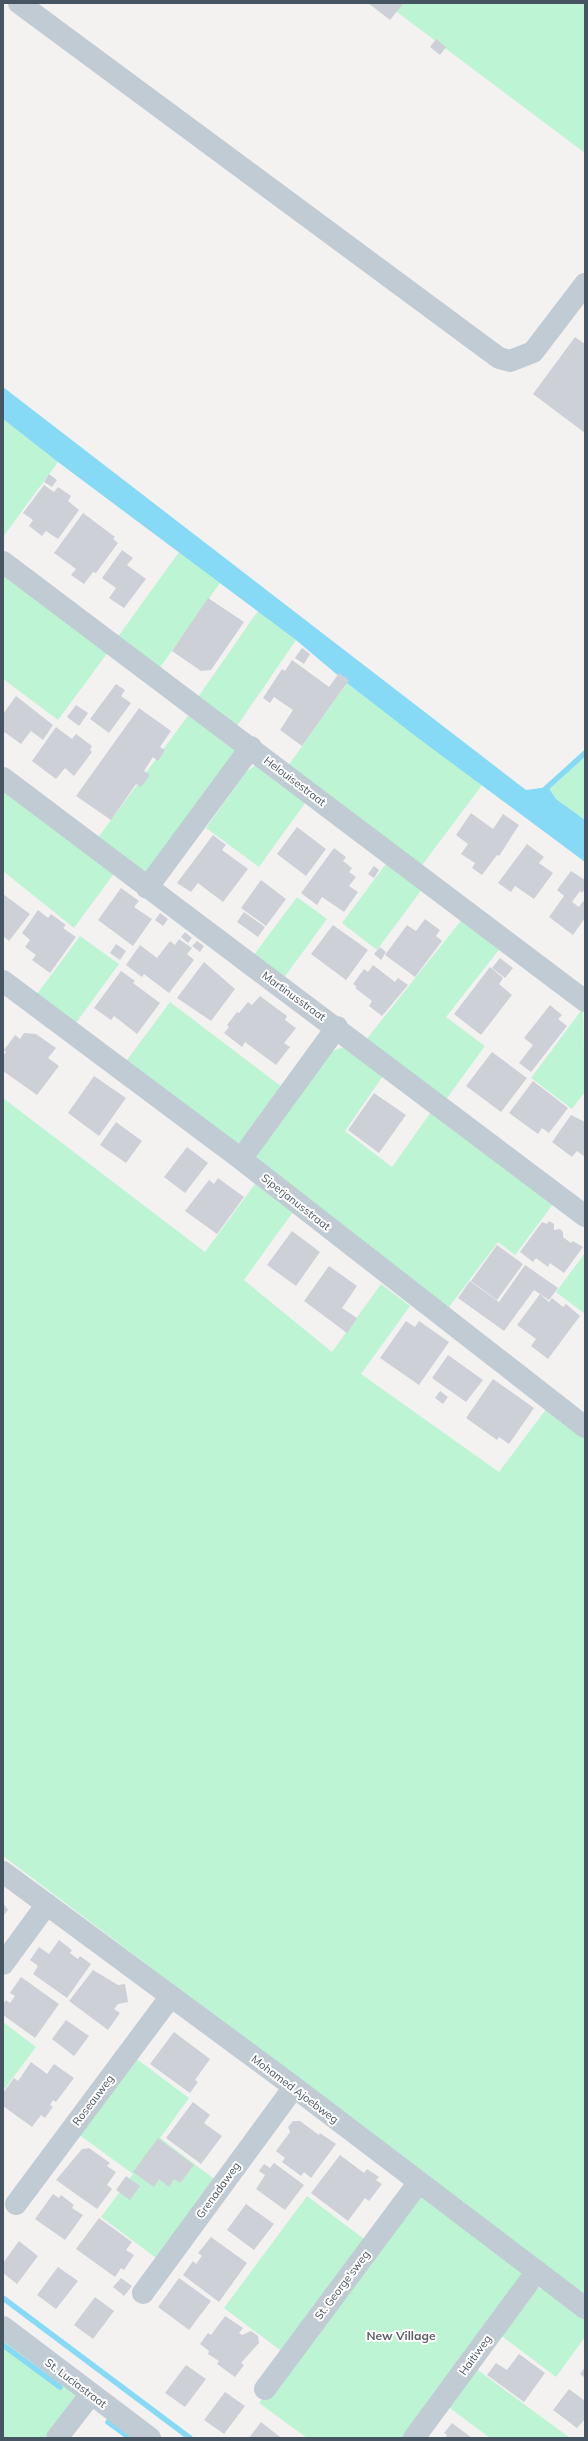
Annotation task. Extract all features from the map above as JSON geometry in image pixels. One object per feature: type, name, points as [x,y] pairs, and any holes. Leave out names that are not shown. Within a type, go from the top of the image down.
[{"type":"street","points":[[19,3],[499,358],[510,361],[533,352],[585,284]]},
{"type":"street","name":"Helouisestraat","points":[[3,562],[251,747],[585,1001]]},
{"type":"street","points":[[147,888],[251,747]]},
{"type":"street","name":"Martinusstraat","points":[[3,778],[147,888],[337,1027],[585,1216]]},
{"type":"street","name":"Siperjanusstraat","points":[[3,981],[241,1159],[585,1427]]},
{"type":"street","points":[[241,1159],[337,1027]]},
{"type":"street","name":"Mohamed Ajoebweg","points":[[3,1872],[294,2087],[585,2308]]},
{"type":"street","points":[[3,1964],[47,1904]]},
{"type":"street","name":"Roseauweg","points":[[16,2204],[171,1996]]},
{"type":"street","name":"Grenadaweg","points":[[142,2293],[294,2087]]},
{"type":"street","name":"St. George'sweg","points":[[265,2389],[419,2182]]},
{"type":"street","name":"Haitiweg","points":[[414,2438],[537,2271]]},
{"type":"street","name":"St. Luciastraat","points":[[3,2327],[150,2438]]},
{"type":"street","points":[[57,2438],[91,2394]]},
{"type":"green space","points":[[385,3],[585,3],[585,153]]},
{"type":"green space","points":[[3,419],[58,462],[3,537]]},
{"type":"green space","points":[[179,552],[220,583],[159,669],[117,638]]},
{"type":"green space","points":[[3,573],[109,651],[58,720],[3,679]]},
{"type":"green space","points":[[258,611],[296,640],[237,726],[198,697]]},
{"type":"green space","points":[[347,683],[482,785],[420,868],[288,766]]},
{"type":"green space","points":[[190,713],[235,750],[232,760],[150,871],[141,874],[97,839]]},
{"type":"green space","points":[[585,753],[585,820],[556,799],[548,787]]},
{"type":"green space","points":[[256,765],[308,799],[259,867],[206,828],[246,772]]},
{"type":"green space","points":[[3,784],[116,871],[74,928],[3,871]]},
{"type":"green space","points":[[391,857],[426,884],[377,950],[342,923]]},
{"type":"green space","points":[[297,897],[327,919],[283,979],[253,956]]},
{"type":"green space","points":[[463,918],[502,946],[446,1017],[485,1046],[442,1105],[361,1046]]},
{"type":"green space","points":[[80,936],[119,964],[73,1027],[34,998]]},
{"type":"green space","points":[[170,1002],[286,1090],[242,1142],[237,1143],[124,1064]]},
{"type":"green space","points":[[583,1008],[585,1092],[572,1109],[531,1078]]},
{"type":"green space","points":[[344,1047],[385,1073],[345,1131],[392,1167],[433,1109],[557,1199],[515,1255],[498,1242],[446,1311],[258,1163],[255,1153],[327,1053]]},
{"type":"green space","points":[[3,1098],[205,1252],[255,1184],[293,1212],[244,1280],[332,1352],[381,1284],[410,1306],[361,1374],[499,1472],[547,1408],[585,1436],[585,2295],[3,1856]]},
{"type":"green space","points":[[585,1253],[585,1314],[556,1292]]},
{"type":"green space","points":[[3,2022],[36,2047],[3,2091]]},
{"type":"green space","points":[[134,2057],[189,2098],[160,2138],[217,2181],[159,2260],[101,2217],[133,2174],[78,2134]]},
{"type":"green space","points":[[414,2194],[422,2194],[526,2270],[406,2438],[307,2438],[259,2403]]},
{"type":"green space","points":[[307,2196],[368,2242],[285,2354],[224,2308]]},
{"type":"green space","points":[[539,2288],[547,2291],[585,2319],[585,2337],[556,2377],[499,2334],[532,2290]]},
{"type":"green space","points":[[3,2332],[85,2395],[51,2438],[3,2438]]},
{"type":"green space","points":[[475,2368],[570,2438],[490,2438],[447,2406]]},
{"type":"water","points":[[3,387],[526,790],[548,787],[556,799],[585,820],[585,862],[418,738],[347,683],[296,640],[58,462],[3,419]]},
{"type":"building","points":[[368,3],[401,3],[403,4],[390,20]]},
{"type":"building","points":[[436,39],[446,47],[440,55],[430,47]]},
{"type":"building","points":[[575,337],[585,344],[585,433],[533,394]]},
{"type":"building","points":[[49,474],[57,480],[52,487],[44,482]]},
{"type":"building","points":[[44,485],[54,492],[58,487],[71,496],[68,501],[79,510],[58,539],[46,531],[42,536],[29,526],[33,520],[23,513]]},
{"type":"building","points":[[83,513],[115,537],[113,539],[118,543],[96,573],[93,572],[84,584],[71,575],[76,569],[54,553]]},
{"type":"building","points":[[122,550],[133,558],[127,565],[146,579],[124,608],[109,598],[116,588],[102,578]]},
{"type":"building","points":[[208,598],[244,622],[211,670],[201,671],[172,651]]},
{"type":"building","points":[[302,648],[310,654],[304,664],[295,658]]},
{"type":"building","points":[[292,660],[329,687],[339,673],[349,680],[302,746],[280,730],[293,710],[274,697],[270,703],[263,698],[282,669],[285,671]]},
{"type":"building","points":[[116,684],[125,690],[121,696],[131,703],[109,733],[90,719]]},
{"type":"building","points":[[16,696],[53,725],[43,740],[31,731],[21,744],[3,731],[3,714]]},
{"type":"building","points":[[76,705],[88,713],[79,726],[67,717]]},
{"type":"building","points":[[139,708],[171,731],[160,747],[165,750],[158,761],[153,757],[144,771],[150,775],[141,787],[136,784],[111,820],[76,796]]},
{"type":"building","points":[[56,727],[72,739],[76,734],[92,746],[90,750],[92,752],[74,776],[65,768],[56,779],[32,761]]},
{"type":"building","points":[[471,813],[493,829],[503,814],[519,825],[499,856],[497,855],[482,875],[472,868],[475,863],[461,854],[468,844],[456,835]]},
{"type":"building","points":[[297,827],[326,849],[306,876],[277,854]]},
{"type":"building","points":[[213,835],[226,845],[222,850],[248,869],[223,902],[198,883],[191,892],[177,883]]},
{"type":"building","points":[[527,844],[544,857],[539,863],[553,873],[534,899],[515,886],[511,892],[498,883]]},
{"type":"building","points":[[334,848],[346,857],[343,861],[352,868],[349,872],[356,877],[349,886],[358,892],[344,912],[322,897],[317,905],[301,893]]},
{"type":"building","points":[[374,866],[379,870],[374,878],[368,874]]},
{"type":"building","points":[[571,871],[585,880],[585,889],[582,893],[580,891],[572,902],[579,907],[583,901],[585,902],[585,918],[573,935],[549,917],[564,896],[557,890]]},
{"type":"building","points":[[261,880],[286,899],[266,926],[241,908]]},
{"type":"building","points":[[121,888],[139,901],[134,907],[152,919],[133,946],[98,920]]},
{"type":"building","points":[[3,894],[30,914],[9,941],[3,936]]},
{"type":"building","points":[[38,910],[48,918],[51,914],[66,925],[63,928],[76,937],[50,973],[32,960],[36,955],[25,947],[30,940],[22,933]]},
{"type":"building","points":[[244,912],[265,927],[258,937],[237,922]]},
{"type":"building","points":[[160,913],[168,919],[163,926],[155,920]]},
{"type":"building","points":[[425,919],[440,930],[436,936],[442,941],[415,977],[385,955],[407,925],[416,931]]},
{"type":"building","points":[[333,925],[368,950],[346,980],[311,954]]},
{"type":"building","points":[[185,932],[192,938],[188,943],[181,937]]},
{"type":"building","points":[[179,939],[192,948],[187,954],[194,960],[169,993],[144,974],[142,977],[126,965],[140,945],[157,958],[170,941],[175,945]]},
{"type":"building","points":[[197,941],[204,946],[200,952],[192,946]]},
{"type":"building","points":[[116,944],[126,951],[120,960],[110,953]]},
{"type":"building","points":[[380,947],[386,952],[381,960],[374,954]]},
{"type":"building","points":[[500,958],[513,968],[505,978],[492,968]]},
{"type":"building","points":[[204,962],[235,989],[211,1021],[177,998]]},
{"type":"building","points":[[373,965],[395,982],[398,978],[408,985],[382,1016],[369,1006],[372,1001],[355,988],[357,987],[353,984],[364,969],[368,972]]},
{"type":"building","points":[[490,967],[503,978],[499,984],[512,995],[481,1035],[454,1014]]},
{"type":"building","points":[[121,971],[135,981],[133,983],[160,1003],[137,1034],[114,1016],[111,1020],[94,1008]]},
{"type":"building","points":[[260,996],[287,1016],[285,1020],[296,1028],[284,1043],[290,1047],[276,1065],[245,1042],[242,1047],[224,1033],[229,1027],[227,1025],[237,1012],[239,1013],[248,1002],[252,1005]]},
{"type":"building","points":[[550,1005],[562,1015],[558,1019],[567,1026],[531,1072],[519,1063],[533,1045],[524,1038]]},
{"type":"building","points":[[24,1033],[36,1034],[56,1048],[48,1058],[59,1066],[37,1095],[3,1071],[3,1056],[6,1052],[4,1050],[15,1035],[20,1039]]},
{"type":"building","points":[[492,1052],[527,1078],[501,1112],[466,1086]]},
{"type":"building","points":[[94,1076],[126,1098],[99,1136],[68,1113]]},
{"type":"building","points":[[533,1081],[568,1108],[549,1133],[542,1128],[538,1134],[509,1113]]},
{"type":"building","points":[[374,1093],[406,1115],[379,1153],[348,1130]]},
{"type":"building","points":[[571,1115],[585,1122],[585,1157],[577,1151],[572,1157],[552,1142]]},
{"type":"building","points":[[116,1122],[142,1141],[126,1163],[100,1145]]},
{"type":"building","points":[[187,1147],[208,1163],[185,1193],[164,1177]]},
{"type":"building","points":[[218,1178],[244,1197],[217,1234],[185,1211],[209,1180],[214,1184]]},
{"type":"building","points":[[549,1221],[554,1224],[554,1230],[560,1229],[563,1232],[563,1237],[571,1243],[573,1241],[583,1247],[564,1273],[550,1263],[548,1267],[536,1258],[533,1262],[520,1252],[542,1222],[547,1224]]},
{"type":"building","points":[[292,1231],[320,1252],[296,1286],[267,1265]]},
{"type":"building","points":[[497,1245],[523,1264],[497,1300],[471,1281]]},
{"type":"building","points":[[525,1265],[558,1288],[549,1300],[534,1290],[504,1331],[458,1298],[470,1281],[499,1302]]},
{"type":"building","points":[[329,1266],[357,1286],[342,1308],[357,1318],[347,1333],[304,1301]]},
{"type":"building","points":[[540,1294],[549,1302],[552,1298],[563,1307],[566,1304],[580,1316],[548,1359],[531,1346],[536,1339],[517,1325]]},
{"type":"building","points":[[406,1321],[415,1327],[419,1321],[449,1342],[419,1385],[380,1358]]},
{"type":"building","points":[[448,1355],[483,1380],[466,1402],[432,1378]]},
{"type":"building","points":[[493,1379],[534,1408],[509,1444],[499,1437],[497,1440],[466,1418]]},
{"type":"building","points":[[440,1391],[448,1397],[443,1404],[435,1398]]},
{"type":"building","points":[[3,1903],[8,1910],[3,1916]]},
{"type":"building","points":[[59,1940],[72,1950],[70,1953],[78,1959],[80,1956],[91,1964],[67,1998],[33,1974],[38,1966],[30,1960],[39,1947],[49,1954]]},
{"type":"building","points":[[93,1970],[118,1985],[125,1984],[128,2002],[118,2004],[114,2009],[120,2013],[108,2030],[69,2001]]},
{"type":"building","points":[[21,1977],[59,2004],[35,2038],[3,2015],[3,2004],[6,2000],[10,2003],[15,1996],[10,1993]]},
{"type":"building","points":[[66,2020],[89,2036],[74,2056],[52,2039]]},
{"type":"building","points":[[174,2032],[210,2059],[195,2080],[198,2082],[190,2093],[150,2064]]},
{"type":"building","points":[[31,2062],[47,2074],[54,2064],[74,2078],[56,2102],[53,2100],[50,2105],[53,2107],[45,2118],[41,2115],[32,2127],[3,2106],[3,2093],[14,2078],[18,2081]]},
{"type":"building","points":[[193,2102],[210,2115],[204,2123],[222,2136],[201,2164],[166,2138]]},
{"type":"building","points":[[293,2121],[300,2121],[319,2135],[320,2133],[336,2144],[311,2178],[304,2172],[301,2176],[282,2162],[285,2158],[276,2151],[290,2132],[288,2127]]},
{"type":"building","points":[[158,2138],[194,2165],[180,2183],[174,2179],[169,2187],[159,2179],[154,2187],[133,2172]]},
{"type":"building","points":[[89,2148],[110,2163],[107,2166],[116,2172],[107,2185],[112,2189],[97,2209],[56,2180],[82,2149]]},
{"type":"building","points":[[340,2155],[364,2173],[367,2169],[379,2177],[376,2180],[382,2184],[369,2201],[365,2198],[348,2221],[311,2193]]},
{"type":"building","points":[[274,2163],[304,2185],[285,2210],[256,2189],[265,2175],[259,2171],[264,2164],[270,2168]]},
{"type":"building","points":[[126,2176],[140,2186],[130,2200],[116,2190]]},
{"type":"building","points":[[53,2194],[59,2198],[61,2195],[74,2205],[72,2208],[83,2215],[65,2240],[35,2219]]},
{"type":"building","points":[[246,2204],[274,2224],[254,2250],[227,2230]]},
{"type":"building","points":[[99,2218],[132,2242],[126,2250],[134,2255],[124,2270],[121,2268],[115,2277],[76,2249]]},
{"type":"building","points":[[211,2237],[247,2263],[219,2302],[183,2275],[193,2261],[196,2264],[202,2256],[198,2253]]},
{"type":"building","points":[[19,2241],[38,2256],[17,2284],[3,2273],[3,2263]]},
{"type":"building","points":[[58,2267],[78,2281],[56,2309],[37,2295]]},
{"type":"building","points":[[121,2278],[132,2286],[124,2296],[113,2287]]},
{"type":"building","points":[[179,2278],[211,2301],[189,2330],[158,2307]]},
{"type":"building","points":[[95,2297],[114,2311],[93,2339],[74,2325]]},
{"type":"building","points":[[225,2316],[243,2328],[239,2333],[242,2335],[251,2331],[258,2336],[259,2343],[241,2363],[244,2365],[235,2377],[217,2364],[219,2361],[208,2354],[209,2351],[200,2344],[208,2333],[211,2335]]},
{"type":"building","points":[[519,2354],[545,2373],[524,2402],[487,2375],[496,2363],[507,2370]]},
{"type":"building","points":[[186,2365],[206,2379],[185,2407],[165,2393]]},
{"type":"building","points":[[585,2367],[585,2378],[580,2374]]},
{"type":"building","points":[[569,2389],[585,2401],[585,2419],[577,2428],[553,2410]]},
{"type":"building","points":[[225,2392],[245,2406],[224,2434],[204,2420]]},
{"type":"building","points":[[261,2422],[280,2437],[249,2438]]},
{"type":"building","points":[[452,2423],[472,2438],[445,2438],[447,2435],[444,2433]]},
{"type":"waterway","points":[[543,791],[585,753]]},
{"type":"waterway","points":[[3,2298],[190,2438]]},
{"type":"waterway","points":[[3,2345],[60,2387]]},
{"type":"waterway","points":[[108,2422],[130,2438]]},
{"type":"district","name":"New Village","points":[[401,2336]]}]
